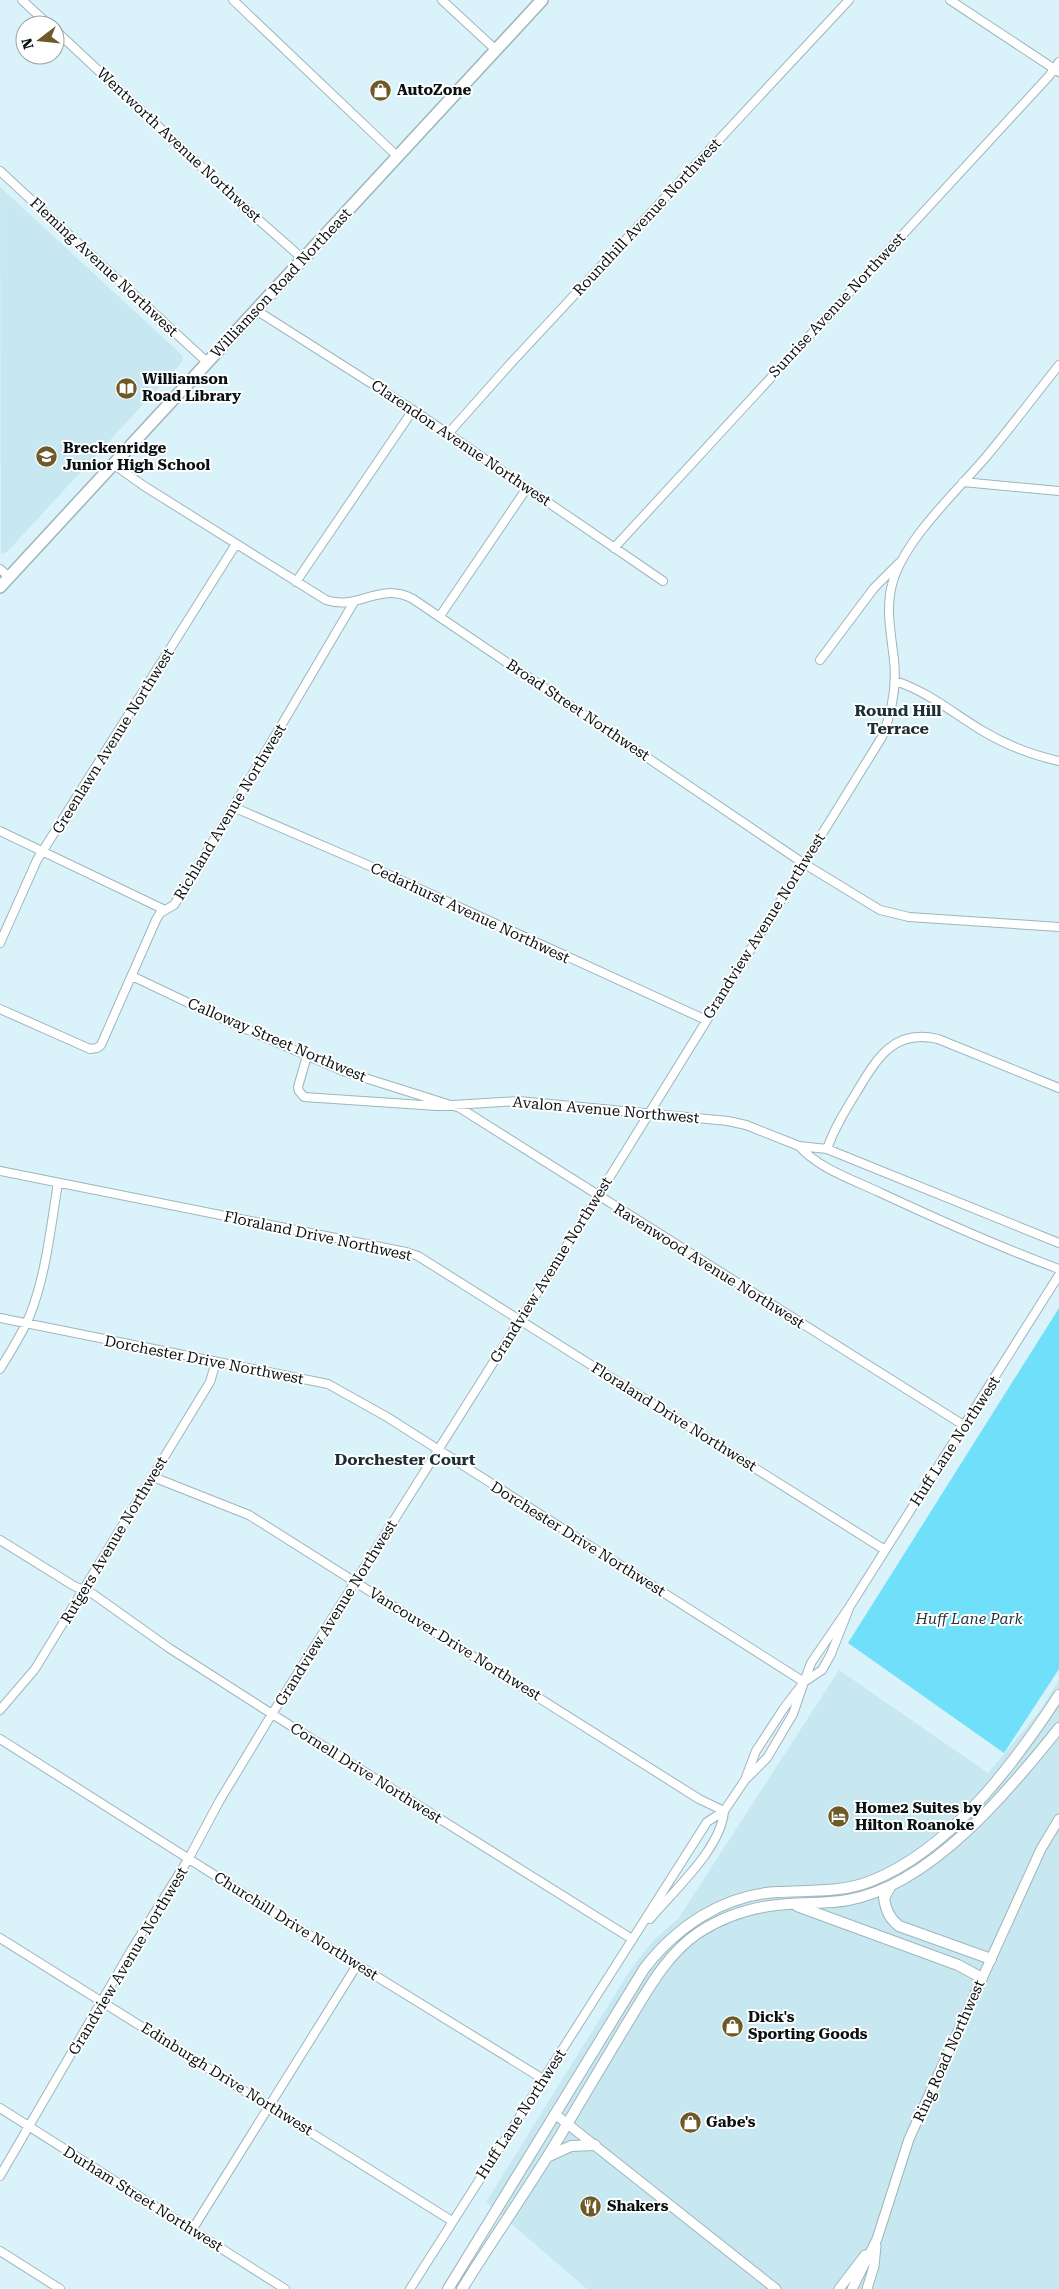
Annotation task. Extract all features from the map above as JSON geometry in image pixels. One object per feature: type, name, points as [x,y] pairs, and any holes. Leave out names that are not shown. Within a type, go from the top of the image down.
[{"type":"main road","name":"Williamson Road Northeast","points":[[0,587],[542,0]]},
{"type":"main road","points":[[448,2289],[644,1969],[668,1940],[706,1914],[736,1900],[776,1892],[829,1890],[849,1887],[868,1882],[902,1867],[943,1835],[969,1810],[1034,1732],[1059,1695]]},
{"type":"main road","points":[[462,2289],[567,2124],[653,1981],[679,1949],[696,1934],[730,1916],[767,1906],[848,1900],[890,1887],[918,1871],[945,1849],[988,1808],[1059,1728]]},
{"type":"main road","points":[[988,1808],[1036,1742],[1034,1732]]},
{"type":"main road","points":[[890,1887],[885,1894],[884,1901],[890,1917],[899,1926],[991,1959]]},
{"type":"main road","points":[[789,1904],[958,1964],[982,1978]]},
{"type":"main road","points":[[546,2157],[571,2146],[595,2145]]},
{"type":"street","points":[[22,0],[38,15]]},
{"type":"street","points":[[233,0],[397,156]]},
{"type":"street","points":[[442,0],[496,50]]},
{"type":"street","name":"Roundhill Avenue Northwest","points":[[448,434],[511,363],[849,0]]},
{"type":"street","points":[[950,0],[1058,68]]},
{"type":"street","name":"Wentworth Avenue Northwest","points":[[65,39],[252,214],[303,259]]},
{"type":"street","name":"Sunrise Avenue Northwest","points":[[614,548],[1058,68]]},
{"type":"street","name":"Fleming Avenue Northwest","points":[[0,171],[208,363]]},
{"type":"street","name":"Clarendon Avenue Northwest","points":[[256,310],[413,410],[663,581]]},
{"type":"street","name":"Grandview Avenue Northwest","points":[[0,2176],[30,2128],[102,2001],[189,1858],[220,1800],[272,1714],[598,1196],[882,737],[892,705],[895,681],[889,606],[893,579],[902,560],[914,542],[1059,365]]},
{"type":"street","points":[[296,582],[413,410]]},
{"type":"street","name":"Broad Street Northwest","points":[[113,464],[296,582],[334,603],[354,602],[377,594],[396,592],[414,599],[866,903],[894,914],[1059,927]]},
{"type":"street","points":[[963,482],[1059,491]]},
{"type":"street","points":[[440,616],[526,488]]},
{"type":"street","name":"Greenlawn Avenue Northwest","points":[[0,943],[43,852],[236,544]]},
{"type":"street","points":[[820,660],[874,588],[902,560]]},
{"type":"street","points":[[0,569],[9,577]]},
{"type":"street","name":"Richland Avenue Northwest","points":[[0,1009],[90,1049],[100,1046],[156,920],[165,910],[174,905],[354,602]]},
{"type":"street","points":[[895,681],[922,692],[1002,742],[1025,752],[1059,761]]},
{"type":"street","name":"Cedarhurst Avenue Northwest","points":[[233,807],[363,863],[706,1020]]},
{"type":"street","points":[[0,831],[165,910]]},
{"type":"street","name":"Calloway Street Northwest","points":[[132,976],[307,1056],[373,1081],[454,1106]]},
{"type":"street","points":[[827,1149],[838,1123],[878,1057],[892,1046],[909,1038],[920,1036],[938,1039],[1059,1088]]},
{"type":"street","name":"Avalon Avenue Northwest","points":[[307,1056],[298,1087],[298,1092],[304,1097],[387,1104],[454,1106],[519,1101],[728,1121],[746,1125],[799,1146],[823,1164],[915,1210],[976,1237],[1059,1269]]},
{"type":"street","name":"Ravenwood Avenue Northwest","points":[[454,1106],[965,1426]]},
{"type":"street","name":"Avalon Avenue Northwest","points":[[799,1146],[827,1149],[1059,1243]]},
{"type":"street","name":"Floraland Drive Northwest","points":[[0,1171],[406,1252],[418,1256],[885,1550]]},
{"type":"street","points":[[0,1369],[26,1324],[34,1303],[49,1240],[58,1183]]},
{"type":"street","name":"Huff Lane Northwest","points":[[632,1939],[703,1857],[720,1831],[724,1811],[745,1780],[767,1758],[793,1714],[811,1663],[850,1606],[1059,1275]]},
{"type":"street","name":"Dorchester Drive Northwest","points":[[0,1318],[333,1386],[387,1417],[804,1682]]},
{"type":"street","name":"Rutgers Avenue Northwest","points":[[0,1710],[35,1670],[210,1382],[216,1362]]},
{"type":"street","name":"Vancouver Drive Northwest","points":[[153,1477],[248,1515],[699,1799],[724,1811]]},
{"type":"street","name":"Cornell Drive Northwest","points":[[0,1540],[84,1591],[272,1714],[632,1939]]},
{"type":"street","name":"Huff Lane Northwest","points":[[745,1780],[756,1751],[784,1708],[804,1682],[822,1670],[831,1654],[850,1606]]},
{"type":"street","name":"Churchill Drive Northwest","points":[[0,1738],[357,1965],[543,2079]]},
{"type":"street","name":"Huff Lane Northwest","points":[[410,2289],[707,1822],[724,1811]]},
{"type":"street","name":"Ring Road Northwest","points":[[852,2289],[877,2238],[909,2140],[1041,1848],[1059,1819]]},
{"type":"street","name":"Edinburgh Drive Northwest","points":[[0,1938],[452,2221]]},
{"type":"street","points":[[192,2230],[268,2105],[357,1965]]},
{"type":"street","name":"Durham Street Northwest","points":[[0,2108],[286,2289]]},
{"type":"street","points":[[555,2114],[776,2289]]},
{"type":"street","points":[[839,2289],[877,2238]]},
{"type":"street","points":[[867,2289],[874,2266],[877,2238]]},
{"type":"street","points":[[0,2252],[60,2289]]},
{"type":"shaded area","name":"Breckenridge Junior High School","points":[[0,187],[182,355],[183,358],[182,362],[7,552],[1,554]]},
{"type":"shaded area","points":[[839,1670],[988,1773],[1039,1712],[1059,1680],[1059,2289],[587,2289],[486,2202],[631,1969],[653,1941],[678,1919]]},
{"type":"green space","name":"Huff Lane Park","points":[[1059,1308],[1059,1669],[1004,1753],[848,1643]]},
{"type":"place","name":"AutoZone","points":[[381,90]]},
{"type":"place","name":"Williamson Road Library","points":[[126,388]]},
{"type":"place","name":"Breckenridge Junior High School","points":[[47,457]]},
{"type":"place","name":"Home2 Suites by Hilton Roanoke","points":[[839,1817]]},
{"type":"place","name":"Dick's Sporting Goods","points":[[732,2026]]},
{"type":"place","name":"Gabe's","points":[[690,2122]]},
{"type":"place","name":"Shakers","points":[[591,2206]]},
{"type":"district","name":"Round Hill Terrace","points":[[898,719]]},
{"type":"district","name":"Dorchester Court","points":[[405,1459]]}]
